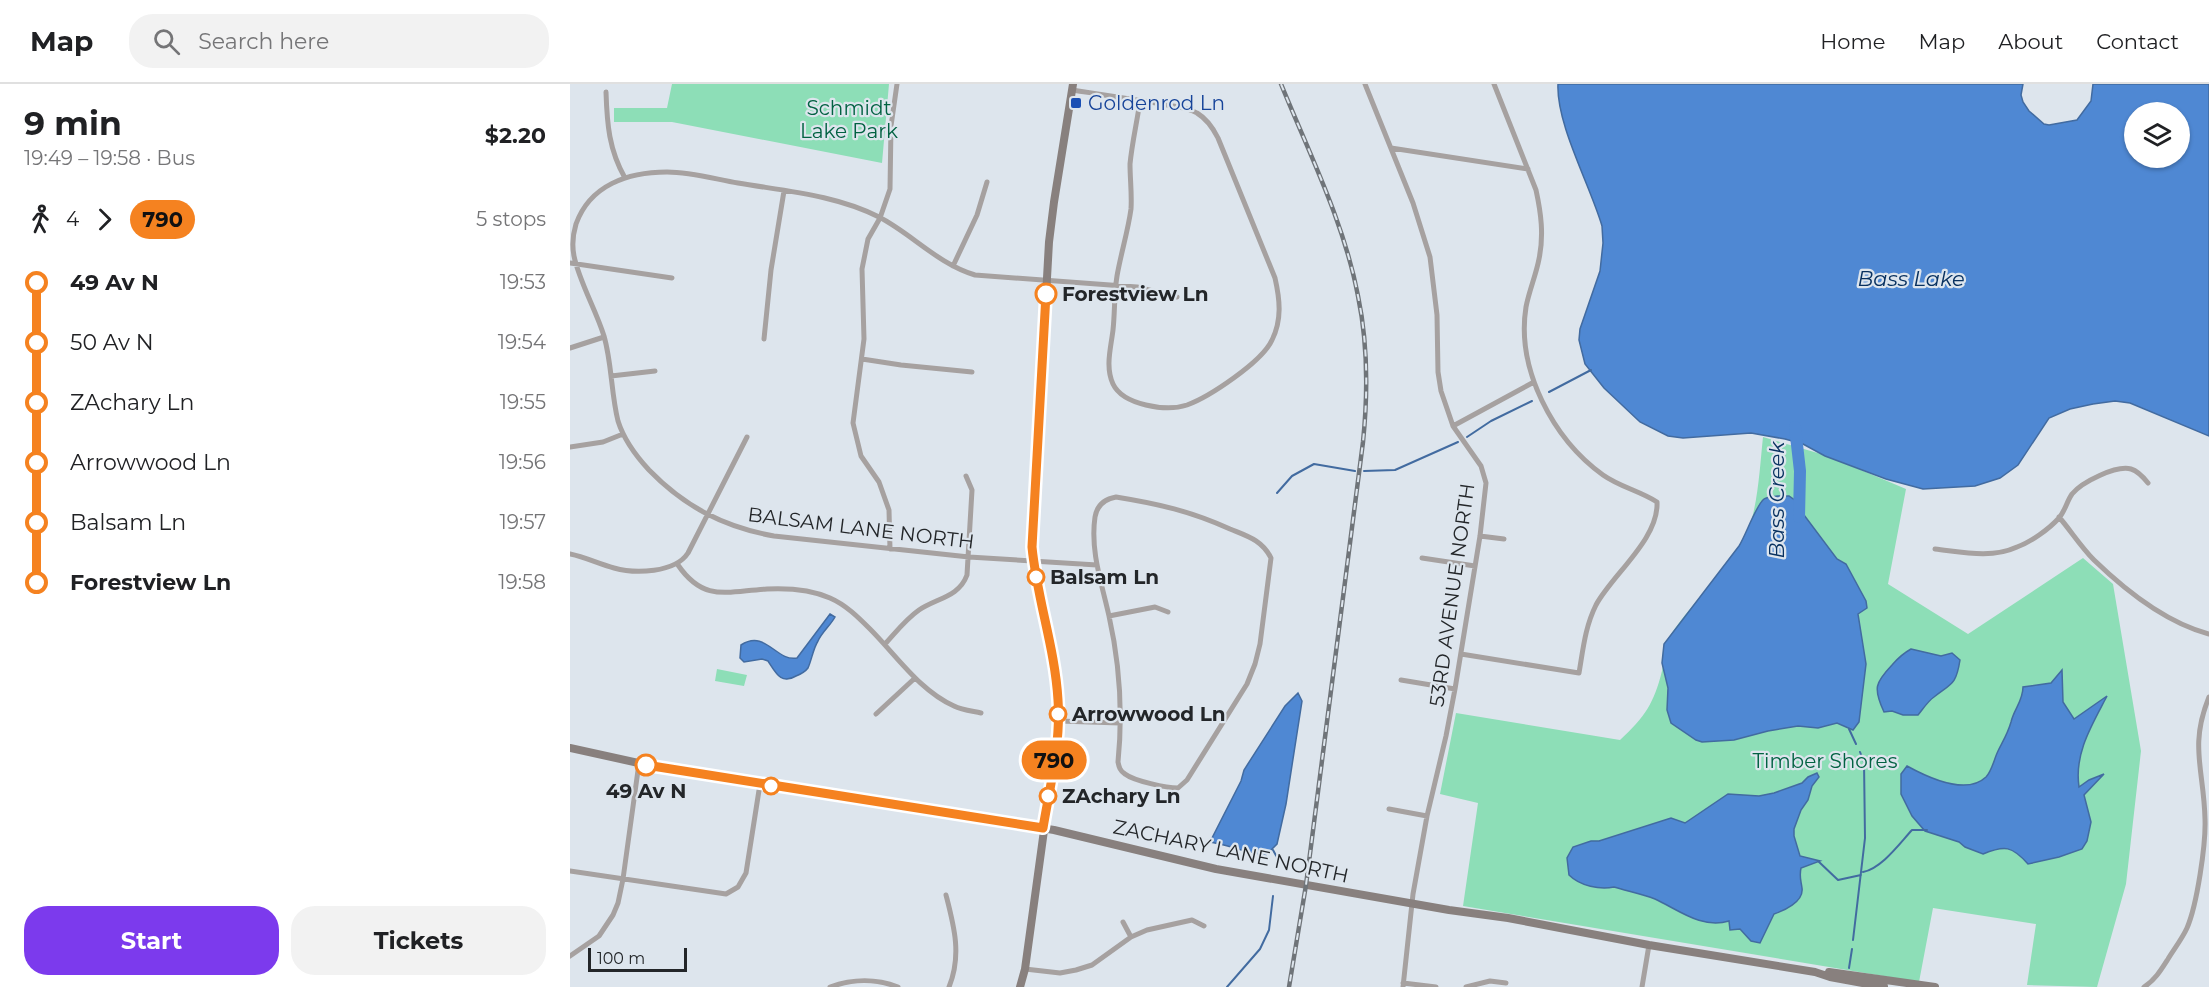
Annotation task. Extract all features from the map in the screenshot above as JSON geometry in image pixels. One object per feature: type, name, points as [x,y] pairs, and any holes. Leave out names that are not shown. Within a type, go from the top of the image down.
[{"type":"street","points":[[890,549],[889,510],[879,482],[861,456],[853,423],[864,339],[862,269],[868,239],[880,218],[891,189],[891,126],[897,84]]},
{"type":"street","name":"53RD AVENUE NORTH","points":[[1365,84],[1413,203],[1430,257],[1437,315],[1438,372],[1441,391],[1453,426],[1481,466],[1486,495],[1455,689],[1427,816],[1403,985]]},
{"type":"street","points":[[1461,654],[1579,673],[1584,640],[1595,608],[1642,543],[1657,511],[1657,502],[1647,495],[1604,476],[1583,457],[1550,415],[1540,398],[1524,343],[1524,323],[1526,305],[1540,257],[1542,224],[1536,190],[1494,84]]},
{"type":"street","points":[[1020,987],[1025,969],[1059,721],[1056,676],[1034,561],[1032,520],[1054,202],[1072,87],[1186,108],[1204,117],[1218,138],[1275,278],[1280,302],[1278,324],[1264,354],[1242,373],[1186,405],[1173,407],[1139,403],[1117,390],[1113,384],[1108,368],[1115,315],[1116,285],[1131,209],[1131,154],[1140,101]]},
{"type":"street","points":[[606,92],[609,140],[624,178]]},
{"type":"street","points":[[1391,148],[1528,169]]},
{"type":"street","name":"BALSAM LANE NORTH","points":[[1097,565],[969,557],[750,532],[707,516],[670,491],[644,464],[623,434],[616,411],[604,337],[574,255],[574,230],[584,207],[600,189],[624,178],[655,173],[680,173],[847,204],[880,218],[952,266],[975,275],[1137,287],[1177,297]]},
{"type":"street","points":[[952,266],[977,214],[987,182]]},
{"type":"street","points":[[764,339],[771,270],[784,191]]},
{"type":"street","points":[[570,263],[672,278]]},
{"type":"street","points":[[570,348],[604,337]]},
{"type":"street","points":[[862,359],[901,366],[972,372]]},
{"type":"street","points":[[611,376],[655,371]]},
{"type":"street","points":[[1453,426],[1534,382]]},
{"type":"street","points":[[570,447],[603,442],[623,434]]},
{"type":"street","points":[[570,554],[626,570],[668,568],[678,565],[688,553],[747,437]]},
{"type":"street","points":[[1935,549],[1974,554],[2005,552],[2019,547],[2059,517],[2071,495],[2090,480],[2120,469],[2131,469],[2140,474],[2148,483]]},
{"type":"street","points":[[885,644],[917,611],[950,596],[961,587],[967,575],[972,490],[966,476]]},
{"type":"street","points":[[1116,498],[1166,505],[1193,513],[1255,540],[1265,548],[1271,558],[1260,644],[1247,684],[1183,784],[1178,788],[1127,776],[1119,768],[1121,693],[1118,662],[1097,565],[1095,518],[1099,506],[1104,501],[1116,498]]},
{"type":"street","points":[[2059,517],[2093,559],[2134,593],[2182,626],[2209,634]]},
{"type":"street","points":[[1480,536],[1504,539]]},
{"type":"street","points":[[1422,558],[1475,566]]},
{"type":"street","points":[[678,565],[692,582],[718,593],[769,589],[817,593],[833,599],[850,610],[932,693],[953,706],[981,713]]},
{"type":"street","points":[[1109,616],[1155,607],[1168,612]]},
{"type":"street","points":[[876,714],[915,678]]},
{"type":"street","points":[[1401,680],[1455,689]]},
{"type":"street","points":[[2144,987],[2159,973],[2187,929],[2194,905],[2205,820],[2198,739],[2203,711],[2209,697]]},
{"type":"street","points":[[1059,721],[1120,723]]},
{"type":"street","name":"ZACHARY LANE NORTH","points":[[570,748],[639,763],[760,784],[1043,828],[1216,869],[1815,972],[1884,987]]},
{"type":"street","points":[[570,956],[589,944],[606,926],[618,903],[639,763]]},
{"type":"street","points":[[570,871],[722,894],[738,886],[746,873],[760,784]]},
{"type":"street","points":[[1389,809],[1427,816]]},
{"type":"street","points":[[946,894],[954,927],[957,956],[949,987]]},
{"type":"street","points":[[1025,969],[1060,973],[1076,970],[1092,965],[1131,937],[1147,930],[1192,920],[1204,926]]},
{"type":"street","points":[[1124,922],[1131,937]]},
{"type":"street","points":[[1642,987],[1649,945]]},
{"type":"street","name":"ZACHARY LANE NORTH","points":[[1815,972],[1830,972],[1935,987]]},
{"type":"street","points":[[830,987],[860,980],[898,987]]},
{"type":"street","points":[[1466,987],[1490,981],[1506,983]]},
{"type":"street","points":[[1403,985],[1436,987]]},
{"type":"green space","name":"Schmidt Lake Park","points":[[672,84],[889,84],[882,163],[672,122],[614,122],[614,108],[667,108]]},
{"type":"green space","name":"Timber Shores","points":[[1763,437],[1828,456],[1906,489],[1888,584],[1968,634],[2083,558],[2113,584],[2141,751],[2126,884],[2097,987],[2027,985],[2036,924],[1933,908],[1919,982],[1463,906],[1478,803],[1440,794],[1456,713],[1620,740],[1636,724],[1652,701],[1662,671],[1663,650],[1674,629],[1729,562],[1747,532],[1756,499]]},
{"type":"green space","points":[[717,669],[747,675],[744,686],[715,681]]},
{"type":"water","name":"Bass Lake","points":[[1558,84],[2023,84],[2021,95],[2023,102],[2029,111],[2044,124],[2049,125],[2077,120],[2091,101],[2093,84],[2209,84],[2209,436],[2130,403],[2115,401],[2093,404],[2070,409],[2049,418],[2018,465],[2000,478],[1975,486],[1923,489],[1886,479],[1825,456],[1803,444],[1785,439],[1751,433],[1683,438],[1668,436],[1640,422],[1604,388],[1585,364],[1579,340],[1580,329],[1600,271],[1602,226],[1562,117]]},
{"type":"water","points":[[1789,496],[1803,506],[1804,515],[1837,559],[1846,564],[1866,601],[1867,608],[1858,614],[1866,664],[1859,722],[1853,730],[1837,723],[1818,728],[1798,726],[1734,740],[1702,742],[1671,723],[1667,710],[1668,688],[1662,663],[1664,644],[1739,546],[1761,502],[1765,498]]},
{"type":"water","points":[[830,614],[835,617],[816,644],[808,668],[800,674],[786,679],[776,673],[768,661],[762,659],[744,662],[740,658],[741,645],[757,641],[790,658],[797,658]]},
{"type":"water","points":[[1911,649],[1941,656],[1952,653],[1960,660],[1955,679],[1918,715],[1884,712],[1877,691],[1879,681],[1896,660]]},
{"type":"water","points":[[2062,670],[2063,702],[2074,719],[2107,696],[2086,740],[2079,763],[2079,787],[2104,774],[2084,795],[2091,822],[2087,841],[2082,849],[2028,864],[2008,849],[1997,849],[1983,854],[1959,842],[1925,831],[1912,816],[1901,794],[1901,774],[1907,766],[1946,783],[1968,785],[1978,782],[1990,772],[2020,701],[2023,687],[2051,683]]},
{"type":"water","points":[[1298,693],[1302,701],[1286,804],[1277,844],[1266,855],[1210,842],[1241,781],[1244,770],[1285,706]]},
{"type":"water","points":[[1817,773],[1819,777],[1812,786],[1808,800],[1801,810],[1794,829],[1794,836],[1800,856],[1820,861],[1801,868],[1802,893],[1800,898],[1774,914],[1760,943],[1751,941],[1740,929],[1730,930],[1729,921],[1719,923],[1700,920],[1650,897],[1614,887],[1590,886],[1569,875],[1567,858],[1573,847],[1671,818],[1685,823],[1728,794],[1759,796],[1774,793],[1802,783]]},
{"type":"waterway","name":"Bass Creek","points":[[1549,392],[1591,370]]},
{"type":"waterway","name":"Bass Creek","points":[[1467,437],[1491,421],[1532,401]]},
{"type":"waterway","name":"Bass Creek","points":[[1795,427],[1800,471],[1799,517]]},
{"type":"waterway","name":"Bass Creek","points":[[1364,471],[1395,470],[1458,442]]},
{"type":"waterway","name":"Bass Creek","points":[[1277,493],[1292,476],[1314,464],[1355,471]]},
{"type":"waterway","name":"Bass Creek","points":[[1849,729],[1856,744]]},
{"type":"waterway","name":"Bass Creek","points":[[1853,940],[1865,838],[1864,762],[1860,752]]},
{"type":"waterway","points":[[1863,872],[1883,861],[1912,830],[1927,830]]},
{"type":"waterway","name":"Bass Creek","points":[[1273,850],[1279,861]]},
{"type":"waterway","points":[[1818,861],[1838,880],[1861,875]]},
{"type":"waterway","name":"Bass Creek","points":[[1227,987],[1260,949],[1269,930],[1273,896]]},
{"type":"waterway","name":"Bass Creek","points":[[1849,968],[1852,949]]},
{"type":"railway","points":[[1281,84],[1325,188],[1344,241],[1361,314],[1366,369],[1363,442],[1306,885],[1289,987]]},
{"type":"bus line","name":"790","points":[[646,765],[1043,828],[1059,721],[1056,676],[1032,547],[1046,294]]},
{"type":"place","name":"Goldenrod Ln","points":[[1076,103]]},
{"type":"place","name":"Forestview Ln","points":[[1046,294]]},
{"type":"place","name":"Balsam Ln","points":[[1036,577]]},
{"type":"place","name":"Arrowwood Ln","points":[[1058,714]]},
{"type":"place","name":"49 Av N","points":[[646,765]]},
{"type":"place","name":"ZAchary Ln","points":[[1048,796]]}]
